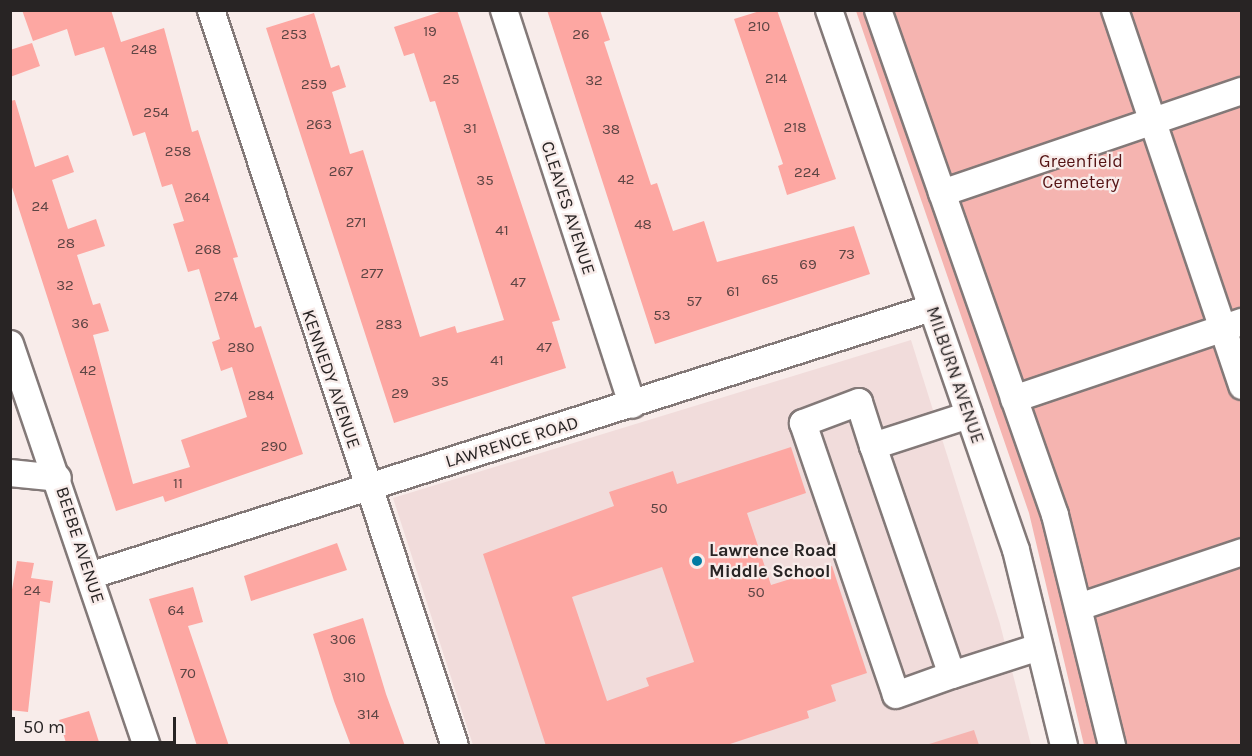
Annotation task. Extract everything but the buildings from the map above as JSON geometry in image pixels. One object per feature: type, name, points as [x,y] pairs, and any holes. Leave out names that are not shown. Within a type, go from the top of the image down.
[{"type":"street","name":"KENNEDY AVENUE","points":[[211,10],[455,746]]},
{"type":"street","name":"CLEAVES AVENUE","points":[[504,10],[632,405]]},
{"type":"street","name":"MILBURN AVENUE","points":[[830,10],[1016,550],[1064,746]]},
{"type":"street","points":[[878,10],[1055,514],[1112,746]]},
{"type":"street","points":[[1115,10],[1152,121],[1232,325],[1242,386]]},
{"type":"street","points":[[942,193],[1242,91]]},
{"type":"street","name":"LAWRENCE ROAD","points":[[92,575],[932,308]]},
{"type":"street","points":[[1014,399],[1232,325]]},
{"type":"street","name":"BEEBE AVENUE","points":[[10,344],[92,575],[147,746]]},
{"type":"street","points":[[952,675],[859,402],[803,423],[896,695],[1040,647]]},
{"type":"street","points":[[873,446],[969,415]]},
{"type":"street","points":[[10,473],[58,478]]},
{"type":"street","points":[[1079,607],[1242,552]]},
{"type":"shaded area","name":"Lawrence Road Middle School","points":[[911,340],[1000,624],[1031,745],[473,745],[393,498]]},
{"type":"green space","name":"Greenfield Cemetery","points":[[856,11],[1241,11],[1241,745],[1084,745],[1029,513]]},
{"type":"green space","points":[[974,730],[979,745],[926,745]]},
{"type":"place","name":"Lawrence Road Middle School","points":[[697,561]]}]
